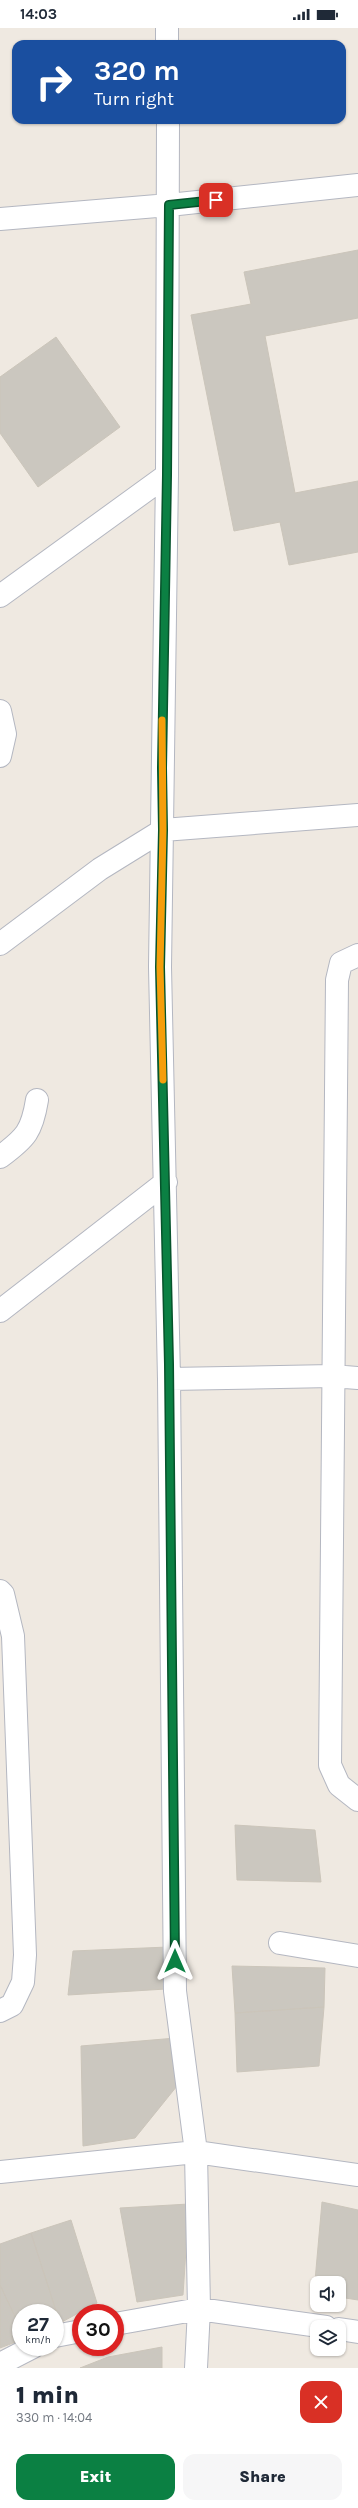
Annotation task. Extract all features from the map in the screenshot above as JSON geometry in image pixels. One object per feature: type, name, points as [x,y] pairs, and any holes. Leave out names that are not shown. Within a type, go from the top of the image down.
[{"type":"street","points":[[167,28],[167,40]]},
{"type":"street","points":[[168,124],[167,475],[160,967],[166,1182],[169,1379],[175,1991],[196,2152],[199,2309],[196,2368]]},
{"type":"street","points":[[0,219],[169,205],[358,185]]},
{"type":"street","points":[[0,596],[167,475]]},
{"type":"street","points":[[0,711],[5,734],[0,756]]},
{"type":"street","points":[[0,944],[100,869],[163,830],[358,816]]},
{"type":"street","points":[[358,955],[341,963],[337,980],[332,1376],[330,1765],[339,1785],[358,1800]]},
{"type":"street","points":[[0,1157],[17,1144],[34,1124],[38,1100]]},
{"type":"street","points":[[0,1311],[166,1182]]},
{"type":"street","points":[[169,1379],[332,1376],[358,1378]]},
{"type":"street","points":[[0,1591],[3,1594],[13,1636],[25,1955],[23,1982],[12,2005],[0,2011]]},
{"type":"street","points":[[280,1943],[358,1956]]},
{"type":"street","points":[[1,2172],[196,2152],[358,2175]]},
{"type":"street","points":[[124,2322],[199,2309],[310,2325]]},
{"type":"street","points":[[346,2330],[358,2332]]},
{"type":"street","points":[[0,2364],[16,2356]]},
{"type":"building","points":[[358,250],[358,318],[265,336],[295,493],[358,481],[358,552],[289,565],[280,522],[234,531],[191,315],[251,304],[244,272]]},
{"type":"building","points":[[56,337],[120,427],[38,487],[0,433],[0,377]]},
{"type":"building","points":[[235,1825],[315,1830],[321,1882],[237,1880]]},
{"type":"building","points":[[168,1947],[166,1989],[68,1995],[73,1951]]},
{"type":"building","points":[[232,1966],[325,1968],[324,2007],[235,2013]]},
{"type":"building","points":[[324,2007],[319,2066],[237,2072],[235,2013]]},
{"type":"building","points":[[176,2038],[177,2086],[135,2138],[83,2146],[81,2046]]},
{"type":"building","points":[[322,2202],[358,2210],[358,2300],[346,2298],[346,2276],[315,2276]]},
{"type":"building","points":[[189,2204],[183,2295],[137,2302],[120,2208]]},
{"type":"building","points":[[71,2220],[97,2303],[72,2304],[72,2317],[64,2321],[64,2304],[54,2304],[31,2233]]},
{"type":"building","points":[[31,2233],[54,2304],[12,2304],[12,2310],[0,2285],[0,2244]]},
{"type":"building","points":[[0,2285],[12,2310],[12,2343],[0,2348]]},
{"type":"building","points":[[162,2347],[162,2368],[80,2368],[108,2357],[124,2356],[124,2354]]},
{"type":"slow traffic","points":[[162,720],[163,830],[160,967],[163,1080]]},
{"type":"route","points":[[175,1961],[175,1810],[169,1364],[160,967],[163,830],[162,768],[167,475],[169,205],[216,200]]}]
